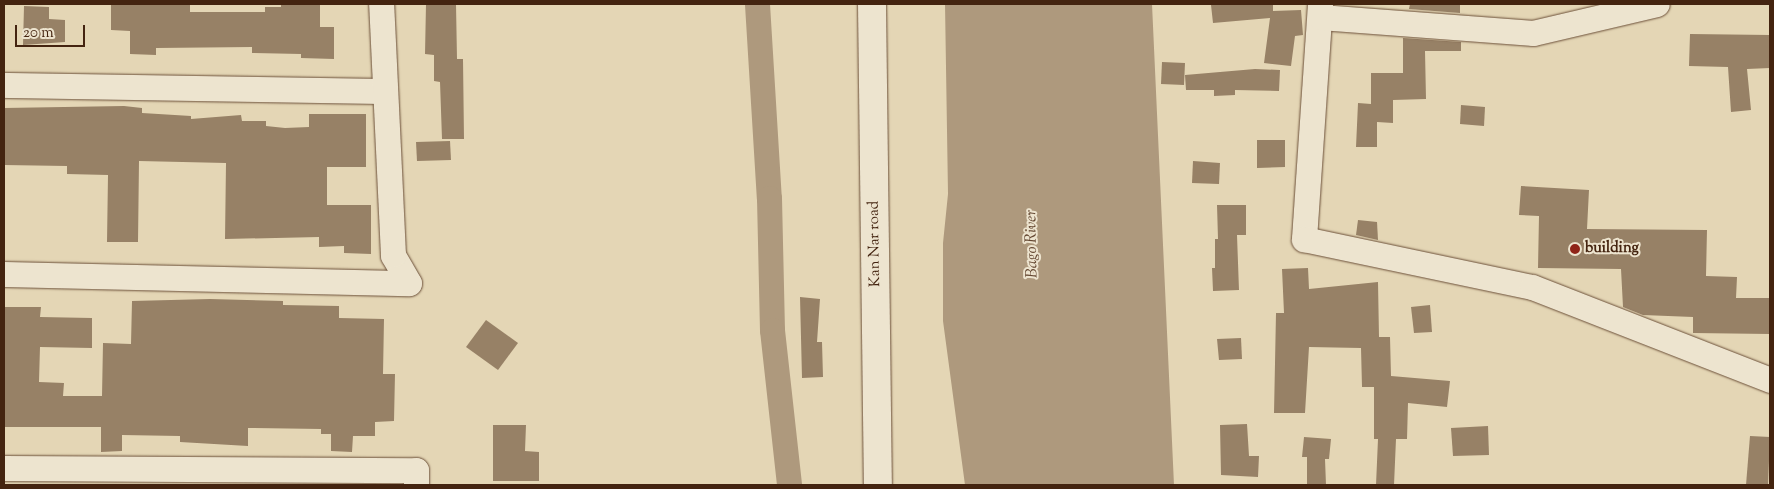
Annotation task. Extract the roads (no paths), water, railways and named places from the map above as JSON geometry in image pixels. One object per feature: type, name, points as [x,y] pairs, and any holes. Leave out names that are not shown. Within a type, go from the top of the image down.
[{"type":"street","points":[[4,274],[409,283],[393,255],[382,4]]},
{"type":"street","name":"Kan Nar road","points":[[872,4],[878,485]]},
{"type":"street","points":[[1657,4],[1534,33],[1320,10],[1304,238],[1532,287],[1770,380]]},
{"type":"street","points":[[4,85],[385,91]]},
{"type":"street","points":[[4,468],[416,470],[416,485]]},
{"type":"water","name":"Bago River","points":[[945,4],[1152,4],[1174,485],[965,485],[943,321],[943,243],[948,194]]},
{"type":"waterway","points":[[757,4],[769,198],[772,330],[789,485]]},
{"type":"place","name":"building","points":[[1575,249]]}]
